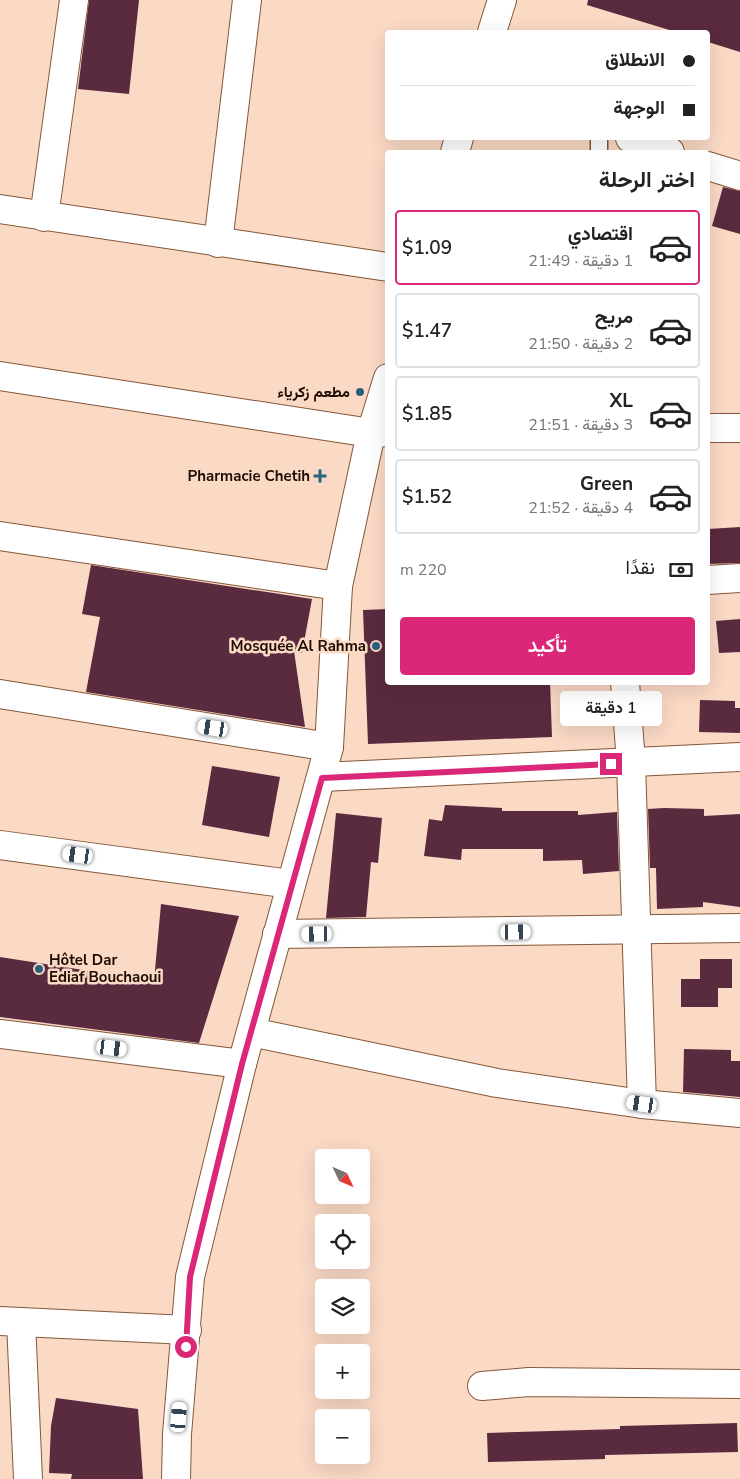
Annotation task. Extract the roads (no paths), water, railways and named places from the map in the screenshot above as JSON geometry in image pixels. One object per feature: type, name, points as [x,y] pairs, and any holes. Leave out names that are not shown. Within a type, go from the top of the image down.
[{"type":"street","points":[[44,217],[74,0]]},
{"type":"street","points":[[218,243],[247,0]]},
{"type":"street","points":[[493,30],[502,0]]},
{"type":"street","points":[[636,140],[664,150]]},
{"type":"street","points":[[710,167],[740,176]]},
{"type":"street","points":[[0,209],[385,267]]},
{"type":"street","points":[[0,376],[379,432]]},
{"type":"street","points":[[176,1479],[177,1434],[190,1277],[242,1064],[329,747],[338,586],[379,432],[385,396]]},
{"type":"street","points":[[710,428],[740,428]]},
{"type":"street","points":[[0,536],[338,586]]},
{"type":"street","points":[[710,580],[740,578]]},
{"type":"street","points":[[625,685],[631,763],[642,1104]]},
{"type":"street","points":[[0,694],[329,747]]},
{"type":"street","points":[[322,778],[740,757]]},
{"type":"street","points":[[0,845],[291,884]]},
{"type":"street","points":[[277,934],[635,931],[740,928]]},
{"type":"street","points":[[251,1032],[497,1083],[642,1104],[740,1113]]},
{"type":"street","points":[[0,1034],[242,1064]]},
{"type":"street","points":[[28,1479],[10,1322],[187,1330]]},
{"type":"street","points":[[482,1386],[529,1382],[740,1384]]},
{"type":"place","name":"مطعم زكرياء","points":[[360,392]]},
{"type":"place","name":"Pharmacie Chetih","points":[[320,476]]},
{"type":"place","name":"Mosquée Al Rahma","points":[[376,646]]},
{"type":"place","name":"Hôtel Dar Ediaf Bouchaoui","points":[[39,969]]}]
